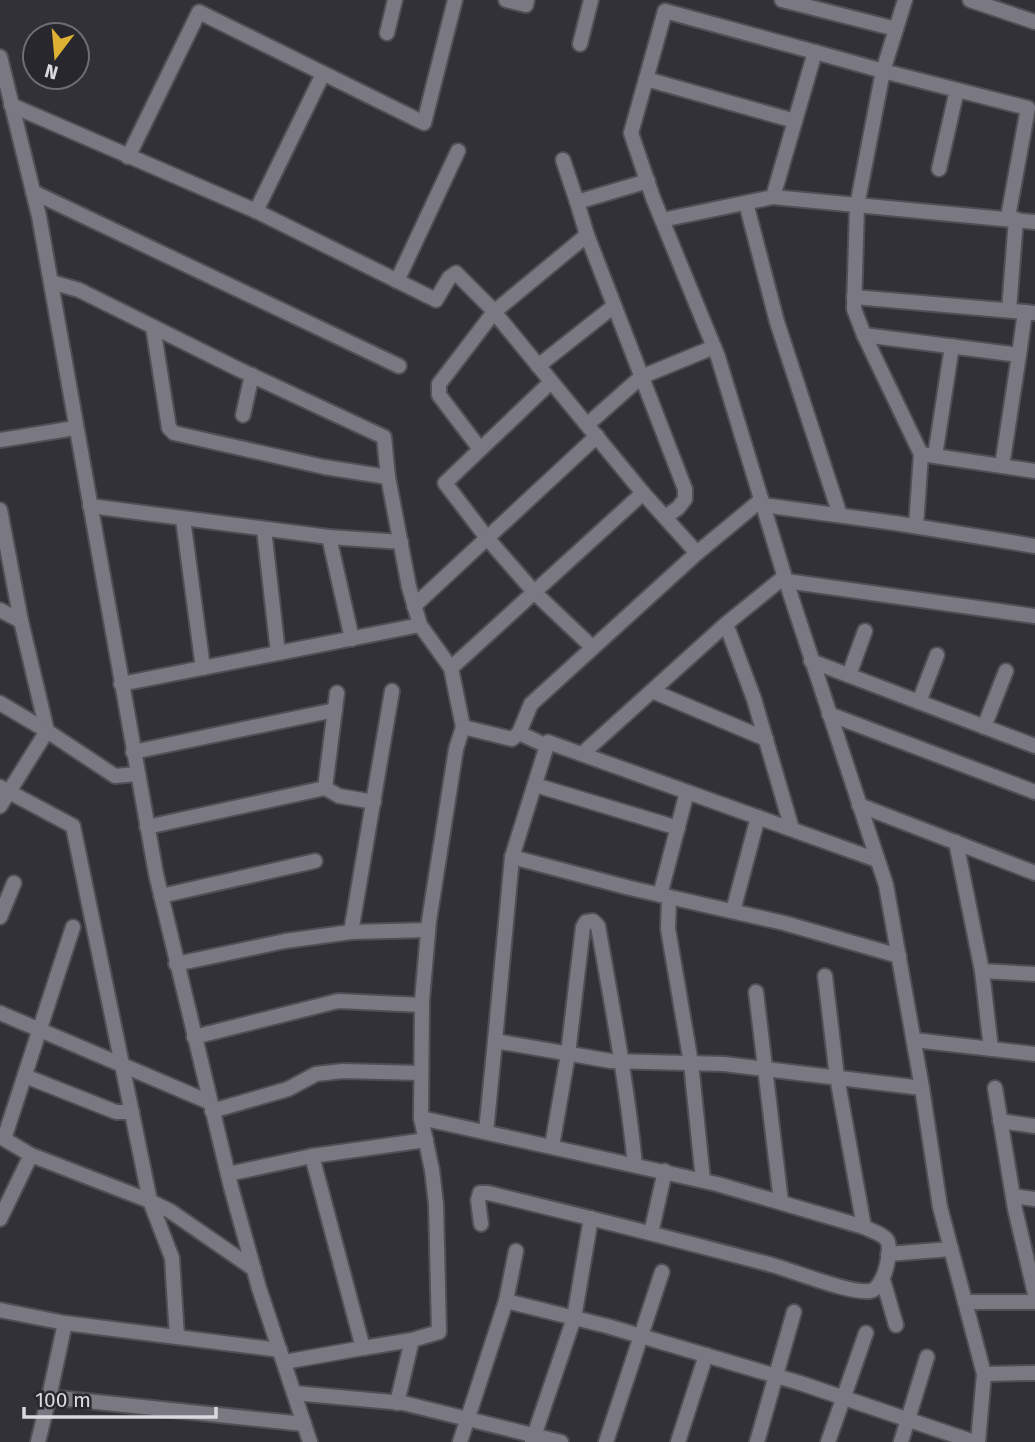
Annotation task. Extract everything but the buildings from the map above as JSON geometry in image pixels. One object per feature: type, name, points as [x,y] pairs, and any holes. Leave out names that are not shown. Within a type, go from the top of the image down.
[{"type":"street","points":[[387,33],[395,0]]},
{"type":"street","points":[[128,157],[198,12],[424,123],[455,0]]},
{"type":"street","points":[[506,0],[526,5],[527,0]]},
{"type":"street","points":[[580,44],[591,0]]},
{"type":"street","points":[[782,0],[896,29]]},
{"type":"street","points":[[905,0],[883,71],[857,205],[854,309],[864,335],[928,455]]},
{"type":"street","points":[[970,0],[1035,22]]},
{"type":"street","points":[[506,1301],[641,1336],[777,1376],[976,1442],[984,1374],[940,1207],[886,884],[785,579],[714,347],[662,220],[631,133],[667,5],[815,52],[1032,109],[1012,218],[1009,310]]},
{"type":"street","points":[[773,197],[815,52]]},
{"type":"street","points":[[0,57],[33,192],[51,282],[137,774],[176,964],[254,1269],[310,1442]]},
{"type":"street","points":[[256,211],[323,74]]},
{"type":"street","points":[[646,79],[795,121]]},
{"type":"street","points":[[939,169],[957,90]]},
{"type":"street","points":[[11,105],[256,211],[436,300],[449,278],[456,273],[494,312],[643,493],[697,553]]},
{"type":"street","points":[[397,281],[458,151]]},
{"type":"street","points":[[563,160],[587,235],[685,489],[685,499],[665,517]]},
{"type":"street","points":[[577,202],[648,181]]},
{"type":"street","points":[[33,192],[399,366]]},
{"type":"street","points":[[662,220],[773,197],[1035,222]]},
{"type":"street","points":[[746,202],[777,322],[840,515]]},
{"type":"street","points":[[480,449],[442,399],[438,389],[442,379],[494,312],[587,235]]},
{"type":"street","points":[[0,1310],[65,1323],[177,1337],[282,1356],[363,1348],[412,1340],[439,1332],[436,1204],[421,1118],[422,1005],[428,929],[456,749],[464,727],[451,668],[420,625],[414,606],[388,477],[384,437],[79,290],[51,282]]},
{"type":"street","points":[[854,297],[1030,312],[1019,355],[1002,466]]},
{"type":"street","points":[[538,366],[614,306]]},
{"type":"street","points":[[153,327],[170,428],[174,433],[324,467],[388,477]]},
{"type":"street","points":[[864,335],[1019,355]]},
{"type":"street","points":[[916,526],[928,455],[952,346]]},
{"type":"street","points":[[414,606],[486,538],[641,377],[714,347]]},
{"type":"street","points":[[243,415],[252,375]]},
{"type":"street","points":[[551,382],[445,483],[486,538],[535,593],[592,647]]},
{"type":"street","points":[[0,440],[75,428]]},
{"type":"street","points":[[928,455],[1035,471]]},
{"type":"street","points":[[451,668],[643,493]]},
{"type":"street","points":[[464,727],[512,739],[519,733],[531,704],[697,553],[762,503],[1035,546]]},
{"type":"street","points":[[90,506],[329,537],[401,542]]},
{"type":"street","points":[[0,510],[21,621],[47,731],[4,790],[0,806]]},
{"type":"street","points":[[183,519],[203,667]]},
{"type":"street","points":[[264,529],[278,653]]},
{"type":"street","points":[[329,537],[352,639]]},
{"type":"street","points":[[582,754],[726,624],[785,579],[1035,616]]},
{"type":"street","points":[[0,610],[21,621]]},
{"type":"street","points":[[726,624],[754,699],[792,829]]},
{"type":"street","points":[[121,684],[420,625]]},
{"type":"street","points":[[849,675],[865,631]]},
{"type":"street","points":[[919,702],[937,655]]},
{"type":"street","points":[[811,660],[1035,746]]},
{"type":"street","points":[[984,727],[1006,671]]},
{"type":"street","points":[[351,932],[392,691]]},
{"type":"street","points":[[652,691],[766,740]]},
{"type":"street","points":[[325,788],[337,692]]},
{"type":"street","points":[[0,704],[115,776],[137,774]]},
{"type":"street","points":[[133,752],[335,710]]},
{"type":"street","points":[[829,714],[1035,792]]},
{"type":"street","points":[[519,733],[547,746]]},
{"type":"street","points":[[486,1132],[512,857],[548,742],[877,860]]},
{"type":"street","points":[[534,785],[678,828]]},
{"type":"street","points":[[147,827],[325,788],[339,796],[374,802]]},
{"type":"street","points":[[4,790],[73,826],[150,1201],[172,1258],[177,1337]]},
{"type":"street","points":[[687,792],[665,896],[668,929],[691,1063],[703,1180]]},
{"type":"street","points":[[859,805],[1035,873]]},
{"type":"street","points":[[733,911],[758,817]]},
{"type":"street","points":[[956,842],[982,971],[991,1049]]},
{"type":"street","points":[[512,857],[784,923],[899,956]]},
{"type":"street","points":[[161,896],[315,861]]},
{"type":"street","points":[[0,917],[14,883]]},
{"type":"street","points":[[552,1146],[568,1054],[583,927],[586,922],[593,921],[598,926],[622,1061],[635,1165]]},
{"type":"street","points":[[73,927],[4,1139],[31,1154],[170,1211],[254,1269]]},
{"type":"street","points":[[176,964],[285,941],[351,932],[428,929]]},
{"type":"street","points":[[982,971],[1035,974]]},
{"type":"street","points":[[825,976],[837,1077],[864,1227]]},
{"type":"street","points":[[756,992],[781,1202]]},
{"type":"street","points":[[194,1037],[338,1001],[422,1005]]},
{"type":"street","points":[[0,1013],[123,1064],[211,1106],[288,1089],[316,1074],[343,1071],[421,1073]]},
{"type":"street","points":[[495,1041],[622,1061],[766,1069],[922,1088]]},
{"type":"street","points":[[914,1041],[1035,1054]]},
{"type":"street","points":[[25,1076],[116,1112],[132,1112]]},
{"type":"street","points":[[995,1088],[1013,1196],[1035,1294]]},
{"type":"street","points":[[421,1118],[703,1180],[864,1227],[886,1239],[890,1247],[883,1280],[879,1286],[869,1291],[836,1285],[651,1233],[480,1193],[478,1200],[481,1224]]},
{"type":"street","points":[[1000,1121],[1035,1126]]},
{"type":"street","points":[[228,1174],[312,1156],[426,1140]]},
{"type":"street","points":[[0,1219],[31,1154]]},
{"type":"street","points":[[312,1156],[363,1348]]},
{"type":"street","points":[[651,1233],[665,1171]]},
{"type":"street","points":[[1013,1196],[1035,1199]]},
{"type":"street","points":[[533,1438],[574,1318],[591,1218]]},
{"type":"street","points":[[888,1254],[951,1249]]},
{"type":"street","points":[[460,1442],[506,1301],[516,1251]]},
{"type":"street","points":[[606,1442],[662,1272]]},
{"type":"street","points":[[883,1280],[896,1325]]},
{"type":"street","points":[[965,1302],[1035,1302]]},
{"type":"street","points":[[757,1442],[794,1312]]},
{"type":"street","points":[[37,1442],[65,1323]]},
{"type":"street","points":[[828,1442],[866,1333]]},
{"type":"street","points":[[397,1403],[412,1340]]},
{"type":"street","points":[[678,1442],[706,1355]]},
{"type":"street","points":[[901,1442],[926,1357]]},
{"type":"street","points":[[984,1374],[1035,1373]]},
{"type":"street","points":[[294,1393],[397,1403],[533,1438],[561,1442]]},
{"type":"street","points":[[49,1397],[304,1424]]}]
